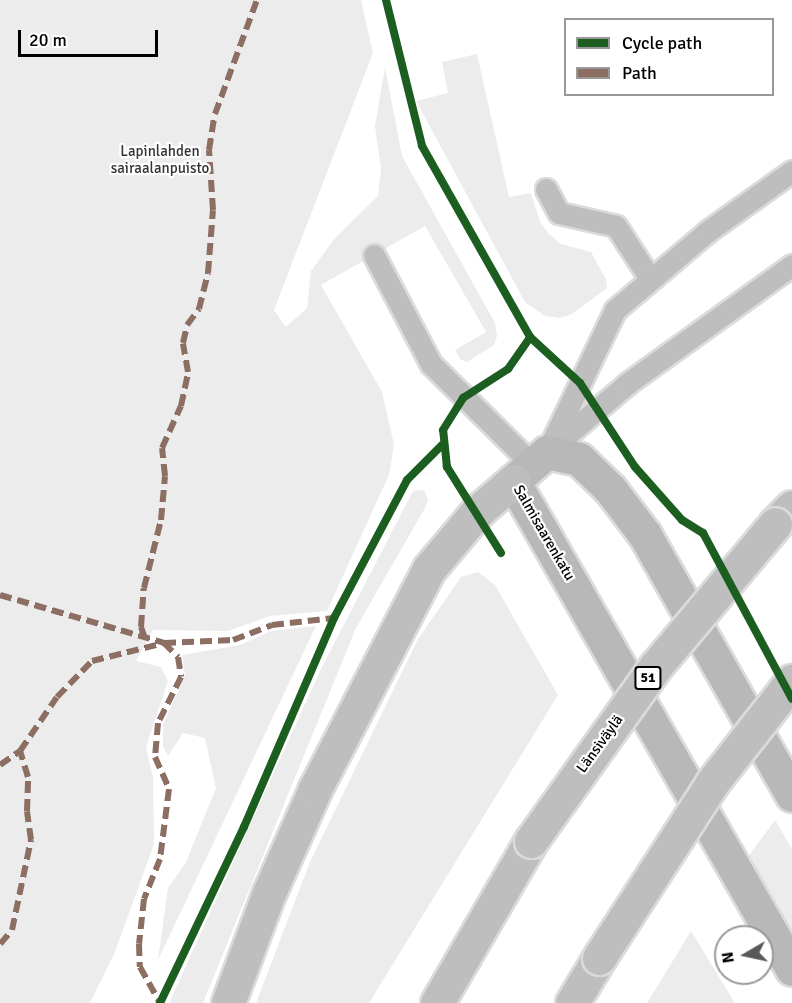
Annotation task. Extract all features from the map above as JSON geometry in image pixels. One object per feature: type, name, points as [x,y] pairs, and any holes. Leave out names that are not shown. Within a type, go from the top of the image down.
[{"type":"highway","points":[[228,1003],[269,893],[315,789],[429,569],[477,512],[531,466]]},
{"type":"highway","name":"Länsiväylä","points":[[437,1003],[531,841],[656,666],[784,515]]},
{"type":"highway","points":[[572,1003],[712,783],[792,681]]},
{"type":"main road","points":[[531,466],[579,459],[610,489],[645,535],[792,795]]},
{"type":"main road","name":"Salmisaarenkatu","points":[[531,466],[792,969]]},
{"type":"lane","points":[[531,466],[615,309],[649,277],[792,171]]},
{"type":"lane","points":[[546,189],[559,213],[616,226],[649,277]]},
{"type":"lane","points":[[374,255],[431,364],[531,466]]},
{"type":"lane","points":[[531,466],[628,382],[792,265]]},
{"type":"green space","name":"Lapinlahden sairaalanpuisto","points":[[0,0],[361,0],[373,53],[274,310],[286,327],[307,308],[311,271],[335,238],[378,196],[381,169],[375,126],[385,67],[402,156],[495,323],[497,336],[494,345],[467,362],[460,359],[455,350],[486,332],[425,226],[321,285],[382,392],[394,445],[389,475],[327,611],[270,616],[228,631],[153,630],[136,661],[161,667],[168,681],[146,747],[153,777],[154,844],[115,952],[90,1003],[0,1003]]},
{"type":"green space","points":[[477,54],[509,197],[531,193],[540,222],[549,234],[561,244],[591,252],[606,279],[607,288],[572,314],[560,318],[545,316],[525,302],[416,101],[448,93],[442,62]]},
{"type":"green space","points":[[424,490],[428,500],[425,508],[356,628],[203,1003],[169,1003],[321,669],[413,491]]},
{"type":"green space","points":[[478,572],[495,585],[558,695],[369,1003],[256,1003],[310,862],[418,639],[461,577]]},
{"type":"green space","points":[[316,626],[158,960],[168,888],[186,862],[216,788],[205,738],[183,733],[168,756],[163,746],[163,725],[185,675],[182,655],[240,645],[271,631]]},
{"type":"green space","points":[[775,820],[792,849],[792,935],[748,857]]},
{"type":"green space","points":[[691,931],[714,969],[714,985],[724,985],[735,1003],[647,1003]]},
{"type":"marked path","points":[[145,638],[141,627],[144,588],[161,520],[165,476],[162,448],[181,406],[188,372],[183,343],[187,325],[199,309],[208,273],[213,210],[209,150],[215,114],[257,0]]},
{"type":"marked path","points":[[0,595],[164,643],[178,657],[181,677],[158,723],[155,757],[169,789],[160,859],[144,899],[139,944],[140,967],[160,1003]]},
{"type":"marked path","points":[[0,765],[20,751],[57,697],[92,661],[164,643],[233,640],[272,625],[334,618]]},
{"type":"marked path","points":[[0,944],[12,930],[31,840],[27,811],[28,777],[20,751]]},
{"type":"cycle path","points":[[386,0],[422,146],[530,337],[580,383],[635,467],[682,520],[703,533],[792,699]]},
{"type":"cycle path","points":[[501,553],[447,467],[443,430],[463,398],[508,369],[530,337]]},
{"type":"cycle path","points":[[160,1003],[244,827],[334,618],[407,480],[442,445]]}]
